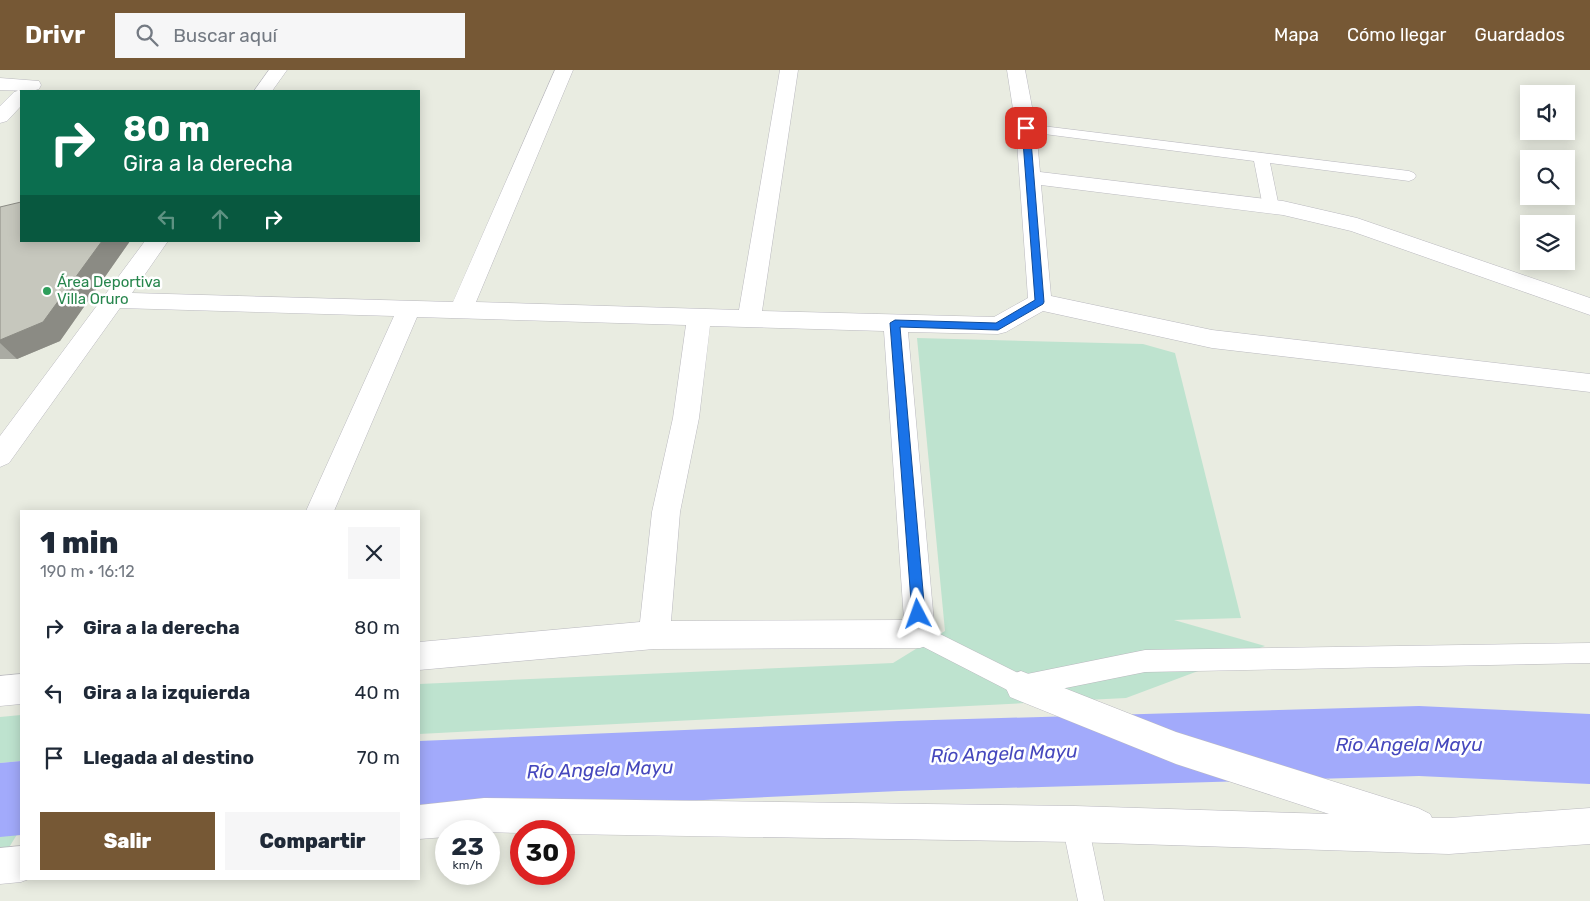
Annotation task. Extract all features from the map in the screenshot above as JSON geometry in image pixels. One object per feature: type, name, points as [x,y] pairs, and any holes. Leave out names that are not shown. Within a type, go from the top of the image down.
[{"type":"street","points":[[264,90],[278,70]]},
{"type":"street","points":[[462,310],[564,70]]},
{"type":"street","points":[[749,319],[789,70]]},
{"type":"street","points":[[1016,70],[1026,128],[1040,302]]},
{"type":"street","points":[[0,84],[30,87]]},
{"type":"street","points":[[0,117],[20,97]]},
{"type":"street","points":[[1030,177],[1271,207],[1357,225],[1590,307]]},
{"type":"street","points":[[0,456],[156,242]]},
{"type":"street","points":[[114,300],[998,326],[1040,302],[1212,339],[1590,383]]},
{"type":"street","points":[[320,510],[409,309]]},
{"type":"street","points":[[654,635],[666,512],[686,418],[699,317]]},
{"type":"street","points":[[420,656],[654,635],[920,634],[895,323]]},
{"type":"street","points":[[1020,686],[1176,748],[1449,836]]},
{"type":"street","points":[[0,691],[20,690]]},
{"type":"street","points":[[420,822],[484,815],[1075,824],[1449,836],[1590,826]]},
{"type":"street","points":[[0,866],[20,864]]},
{"type":"lane","points":[[1026,128],[1410,176]]},
{"type":"lane","points":[[1261,157],[1271,207]]},
{"type":"lane","points":[[920,634],[1020,686],[1145,661],[1590,653]]},
{"type":"lane","points":[[1075,824],[1090,901]]},
{"type":"green space","points":[[917,338],[1143,344],[1175,353],[1241,618],[1174,620],[1265,646],[1126,698],[420,734],[420,684],[893,663],[945,631]]},
{"type":"green space","points":[[20,715],[20,761],[0,763],[0,717]]},
{"type":"green space","points":[[0,826],[20,828],[20,830],[0,862]]},
{"type":"building","points":[[20,202],[20,242],[101,242],[43,322],[0,340],[0,207]]},
{"type":"waterway","name":"Río Angela Mayu","points":[[420,777],[899,756],[1419,741],[1590,749]]},
{"type":"waterway","name":"Río Angela Mayu","points":[[0,800],[20,798]]},
{"type":"place","name":"Área Deportiva Villa Oruro","points":[[47,291]]},
{"type":"route","points":[[918,614],[895,323],[998,326],[1040,302],[1026,128]]}]
